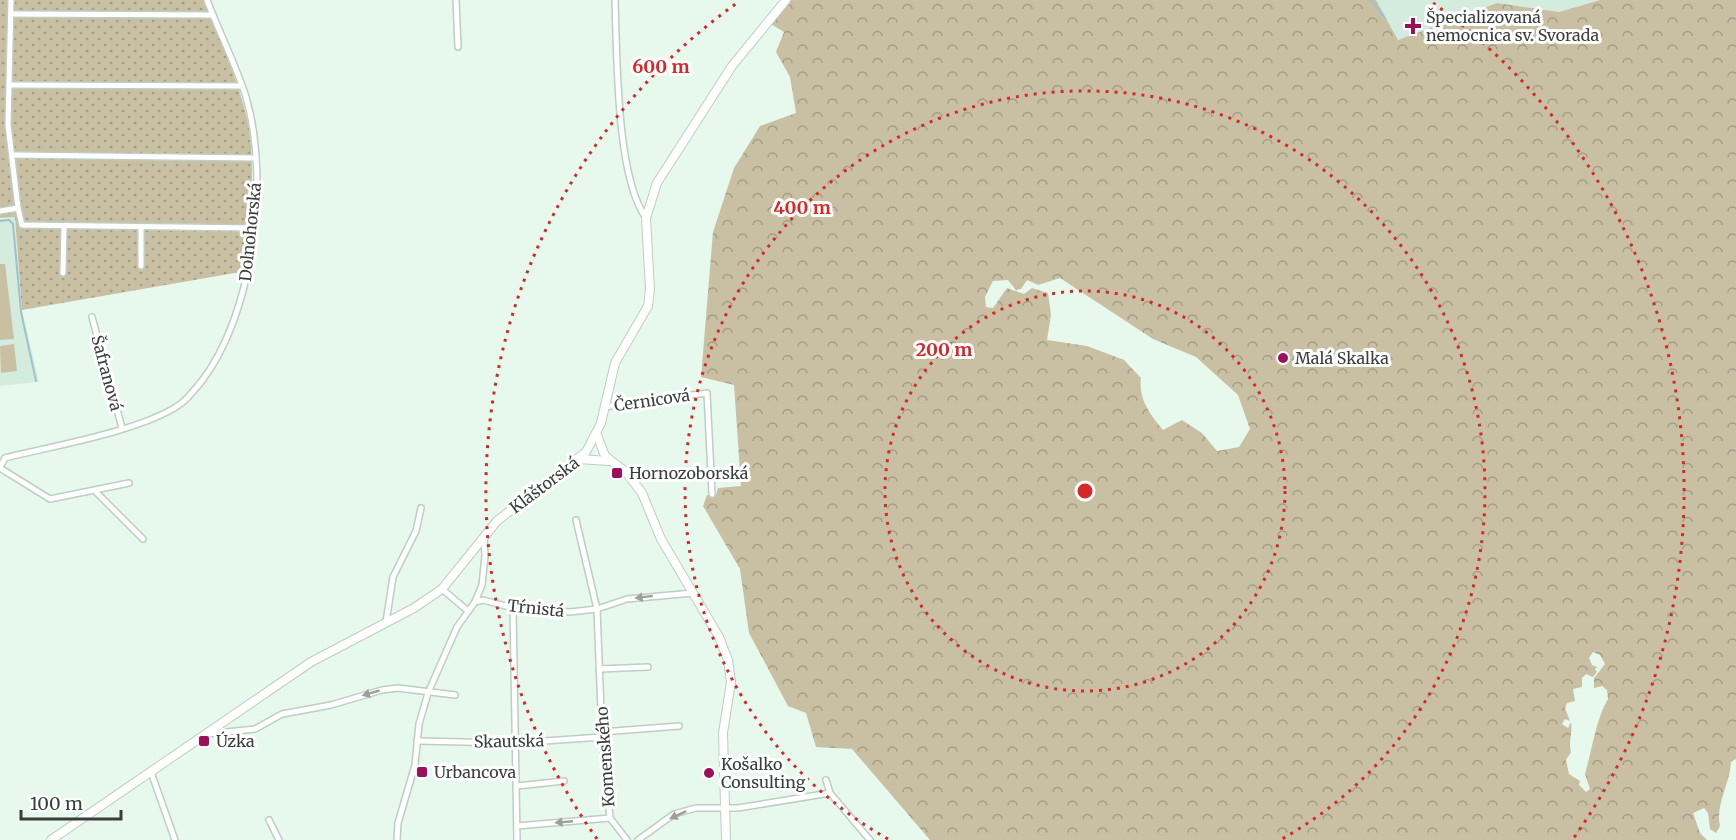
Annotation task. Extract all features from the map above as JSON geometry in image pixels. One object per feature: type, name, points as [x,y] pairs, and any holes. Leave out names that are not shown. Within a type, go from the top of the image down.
[{"type":"street","points":[[11,0],[8,125],[22,225],[253,228]]},
{"type":"street","name":"Dolnohorská","points":[[129,483],[50,499],[0,467],[5,459],[122,428],[177,407],[194,391],[213,366],[234,325],[249,270],[256,158],[246,97],[207,0]]},
{"type":"street","points":[[456,0],[458,47]]},
{"type":"street","points":[[615,0],[622,124],[628,171],[636,205],[646,218]]},
{"type":"street","name":"Kláštorská","points":[[51,840],[63,836],[205,734],[311,662],[414,608],[442,589],[483,535],[504,515],[578,459],[597,435],[615,363],[648,306],[650,289],[646,218],[653,194],[667,166],[732,66],[786,0]]},
{"type":"street","points":[[11,14],[213,15]]},
{"type":"street","points":[[9,85],[241,86]]},
{"type":"street","points":[[0,125],[8,125]]},
{"type":"street","points":[[12,155],[256,158]]},
{"type":"street","points":[[0,211],[18,208]]},
{"type":"street","points":[[63,273],[64,226]]},
{"type":"street","points":[[141,227],[141,266]]},
{"type":"street","name":"Šafranová","points":[[92,318],[122,428]]},
{"type":"street","name":"Černicová","points":[[604,407],[707,393],[712,494]]},
{"type":"street","points":[[597,435],[601,449],[610,461],[626,472],[642,494],[661,539],[719,637],[728,660],[731,682],[723,733],[723,807],[726,840]]},
{"type":"street","points":[[578,459],[610,461]]},
{"type":"street","points":[[95,491],[142,538]]},
{"type":"street","points":[[386,622],[393,577],[416,531],[421,508]]},
{"type":"street","points":[[576,520],[597,609]]},
{"type":"street","points":[[397,840],[398,823],[415,765],[417,741],[428,693],[456,627],[475,602],[482,585],[485,556],[483,535]]},
{"type":"street","points":[[442,589],[468,611]]},
{"type":"street","name":"Tŕnistá","points":[[475,602],[483,600],[513,608],[570,612],[597,609],[627,599],[693,593]]},
{"type":"street","points":[[513,608],[518,840]]},
{"type":"street","name":"Komenského","points":[[597,609],[602,735],[610,818],[627,840]]},
{"type":"street","points":[[599,669],[648,667]]},
{"type":"street","points":[[205,734],[255,729],[282,714],[331,705],[382,690],[398,688],[455,695]]},
{"type":"street","name":"Skautská","points":[[417,741],[516,743],[679,726]]},
{"type":"street","points":[[151,772],[175,840]]},
{"type":"street","points":[[826,780],[830,793],[870,840]]},
{"type":"street","points":[[517,786],[564,781]]},
{"type":"street","points":[[638,840],[675,814],[696,808],[738,808],[830,793]]},
{"type":"street","points":[[517,826],[610,818]]},
{"type":"street","points":[[269,820],[279,840]]},
{"type":"street","points":[[652,831],[653,840]]},
{"type":"shaded area","name":"Špecializovaná nemocnica sv. Svorada","points":[[1376,0],[1600,0],[1559,12],[1497,3],[1398,40]]},
{"type":"shaded area","points":[[15,217],[22,310],[39,382],[0,386],[0,219]]},
{"type":"green space","points":[[0,0],[205,0],[234,76],[244,107],[251,141],[252,178],[246,271],[22,310],[15,217],[0,218]]},
{"type":"green space","points":[[791,0],[1376,0],[1398,40],[1497,3],[1559,12],[1600,0],[1736,0],[1736,759],[1731,762],[1719,810],[1720,826],[1716,833],[1710,829],[1708,813],[1704,808],[1693,813],[1700,833],[1707,840],[930,840],[852,749],[816,747],[806,713],[788,706],[749,633],[740,569],[703,506],[707,495],[716,495],[718,488],[741,486],[734,385],[701,377],[713,232],[734,168],[760,126],[796,113],[790,77],[776,52],[784,32],[771,24]],"holes":[[[1060,278],[1153,339],[1196,357],[1238,395],[1250,429],[1239,447],[1217,451],[1202,433],[1182,420],[1163,430],[1143,399],[1141,378],[1124,360],[1087,346],[1047,340],[1051,315],[1048,293],[1032,288],[1024,294],[1007,288],[993,308],[986,307],[985,297],[993,281],[1008,280],[1016,290],[1021,289],[1027,280],[1038,285]],[[1593,652],[1600,655],[1605,664],[1594,678],[1594,688],[1602,686],[1607,690],[1608,699],[1597,725],[1585,774],[1590,789],[1586,792],[1579,785],[1580,781],[1569,774],[1566,760],[1571,752],[1571,722],[1568,728],[1562,724],[1565,719],[1570,721],[1565,708],[1567,703],[1575,701],[1573,689],[1582,687],[1582,678],[1586,674],[1593,677],[1597,672],[1595,669],[1597,667],[1592,665],[1589,658]]]},
{"type":"green space","points":[[0,264],[5,264],[14,339],[0,340]]},
{"type":"green space","points":[[14,344],[17,371],[1,373],[0,346]]},
{"type":"waterway","points":[[1371,0],[1385,18]]},
{"type":"waterway","points":[[0,221],[9,220],[13,224],[21,312],[36,381]]},
{"type":"place","name":"Špecializovaná nemocnica sv. Svorada","points":[[1413,26]]},
{"type":"place","name":"Malá Skalka","points":[[1283,358]]},
{"type":"place","name":"Hornozoborská","points":[[617,473]]},
{"type":"place","name":"Úzka","points":[[204,741]]},
{"type":"place","name":"Urbancova","points":[[422,772]]},
{"type":"place","name":"Košalko Consulting","points":[[709,773]]}]
